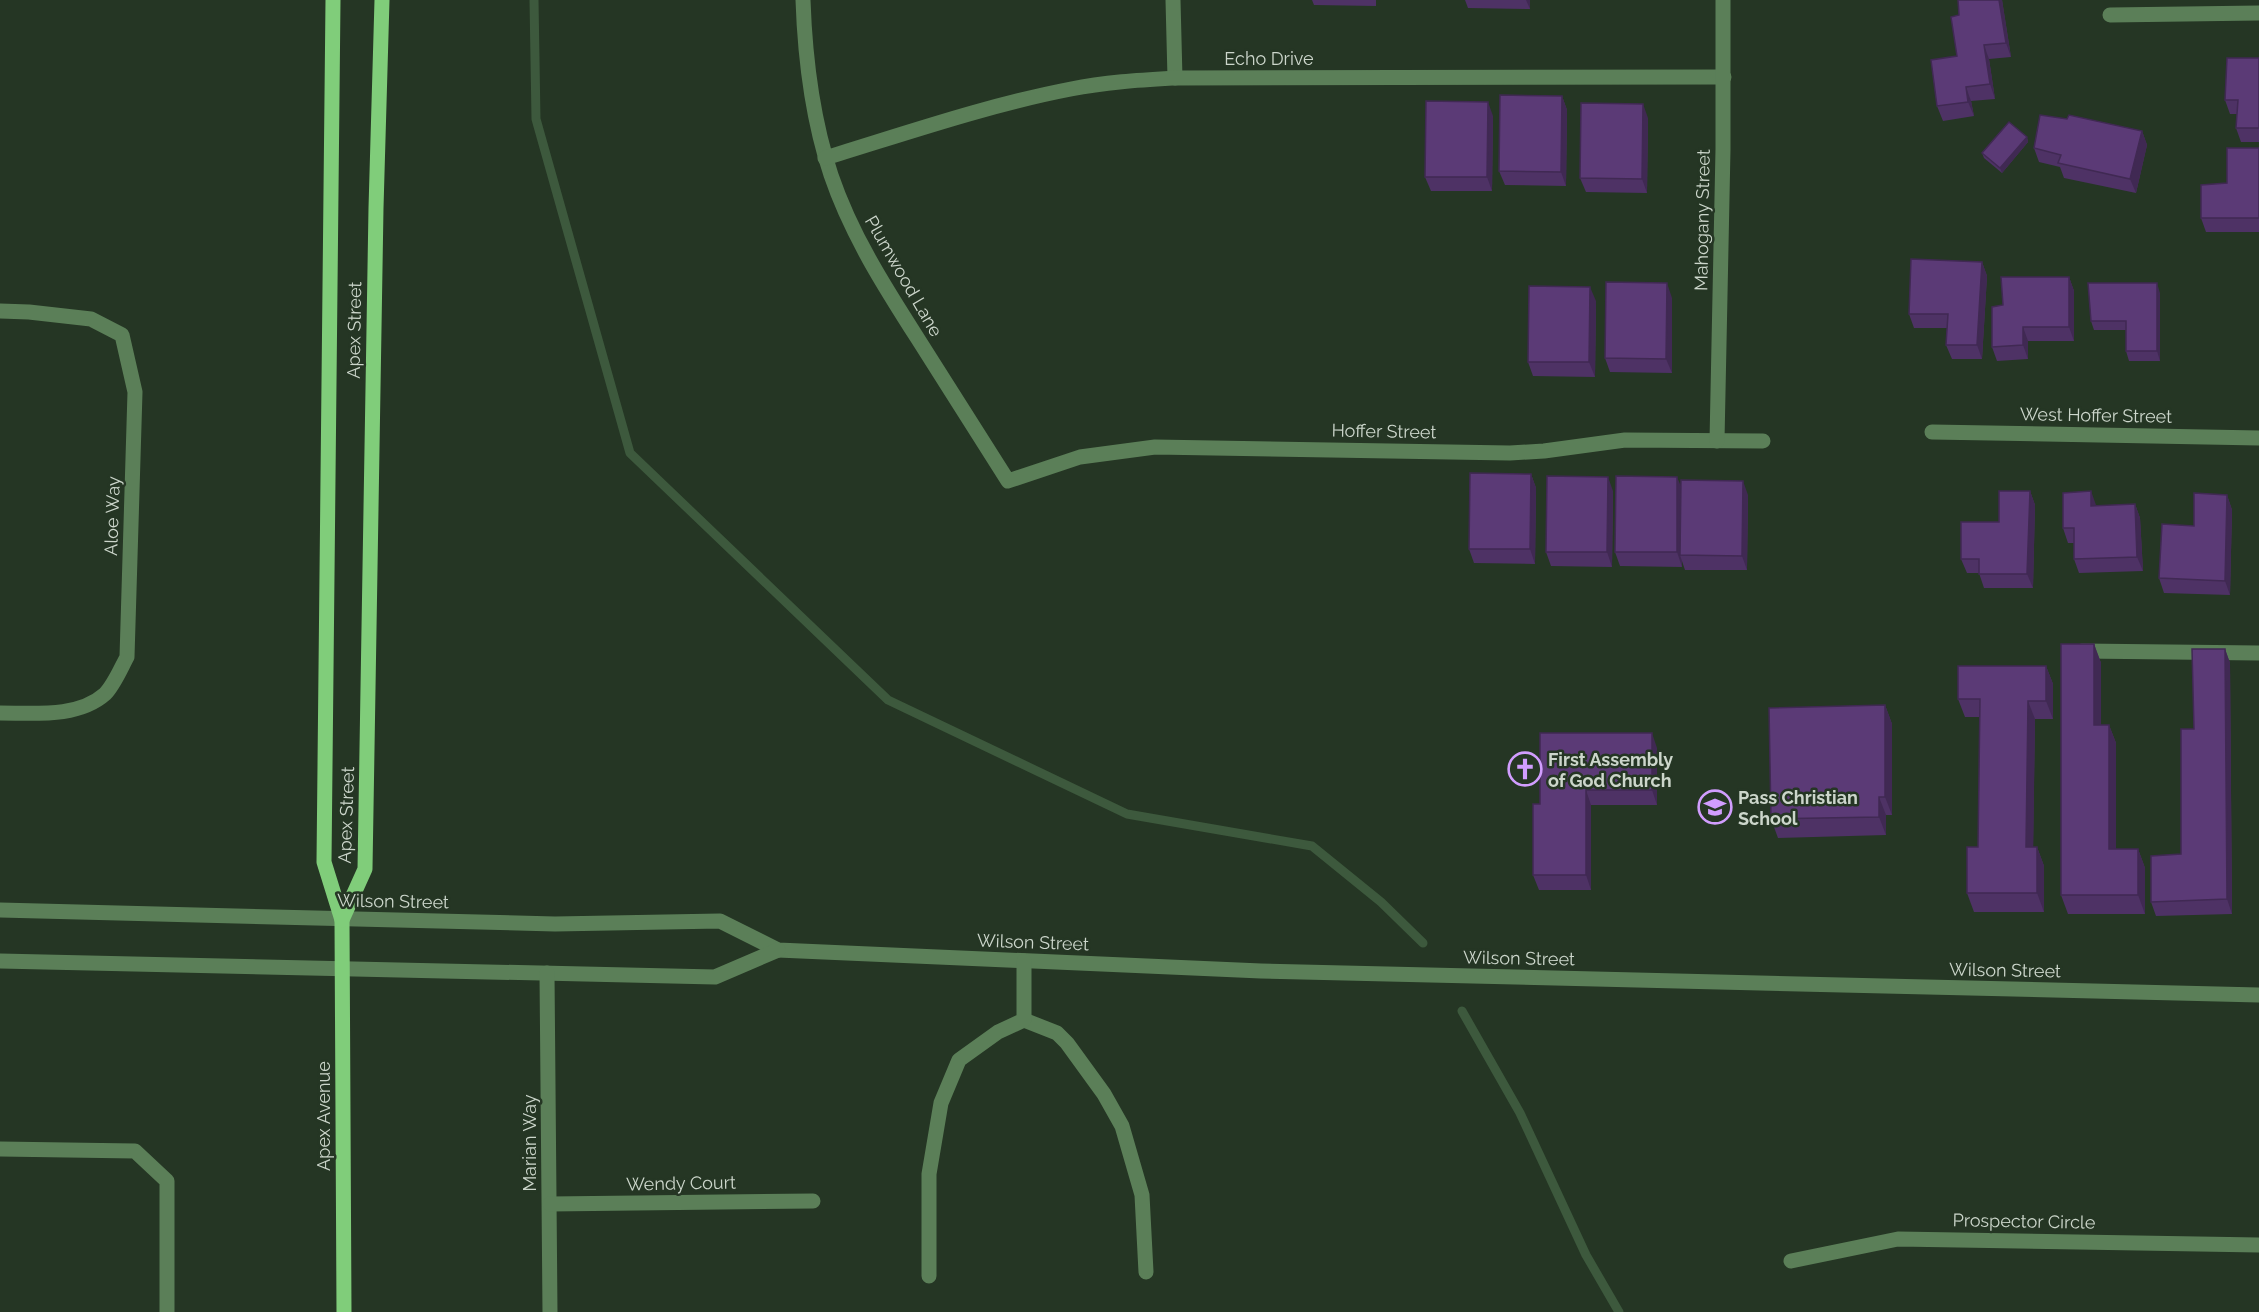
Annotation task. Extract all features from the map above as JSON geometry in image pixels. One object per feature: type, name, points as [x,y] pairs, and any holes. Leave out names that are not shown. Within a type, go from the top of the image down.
[{"type":"main road","name":"Apex Street","points":[[333,0],[324,862],[342,920]]},
{"type":"main road","name":"Apex Street","points":[[342,920],[365,870],[382,0]]},
{"type":"main road","name":"Apex Avenue","points":[[342,920],[344,1312]]},
{"type":"street","name":"Plumwood Lane","points":[[803,0],[804,40],[814,111],[825,158],[856,237],[876,274],[1008,481]]},
{"type":"street","points":[[1173,0],[1175,78]]},
{"type":"street","name":"Mahogany Street","points":[[1718,441],[1724,77],[1723,0]]},
{"type":"street","points":[[2109,15],[2259,13]]},
{"type":"street","name":"Echo Drive","points":[[825,158],[996,106],[1072,88],[1123,81],[1175,78],[1724,77]]},
{"type":"street","name":"Aloe Way","points":[[0,311],[91,319],[122,335],[135,392],[127,657],[105,693],[73,710],[0,713]]},
{"type":"street","name":"West Hoffer Street","points":[[1932,432],[2259,438]]},
{"type":"street","name":"Hoffer Street","points":[[1008,481],[1080,457],[1155,447],[1510,453],[1544,451],[1624,440],[1763,441]]},
{"type":"street","points":[[2082,651],[2259,652]]},
{"type":"street","name":"Wilson Street","points":[[0,910],[555,924],[720,921],[778,950],[1261,971],[2259,995]]},
{"type":"street","name":"Wilson Street","points":[[0,962],[715,976],[778,950]]},
{"type":"street","points":[[1024,961],[1024,1020]]},
{"type":"street","name":"Marian Way","points":[[548,973],[550,1312]]},
{"type":"street","points":[[929,1276],[929,1174],[941,1103],[959,1060],[998,1032],[1024,1020],[1057,1034],[1067,1043],[1104,1094],[1122,1126],[1142,1194],[1146,1272]]},
{"type":"street","points":[[0,1149],[135,1151],[167,1181],[167,1312]]},
{"type":"street","name":"Wendy Court","points":[[549,1204],[813,1201]]},
{"type":"street","name":"Prospector Circle","points":[[1791,1261],[1898,1239],[2259,1245]]},
{"type":"building","points":[[1958,0],[1999,0],[2006,43],[1984,45],[1990,84],[1966,87],[1968,102],[1937,106],[1931,60],[1957,56],[1951,17],[1959,15]]},
{"type":"building","points":[[2227,58],[2259,58],[2259,128],[2236,128],[2238,100],[2225,100]]},
{"type":"building","points":[[1500,95],[1562,96],[1561,172],[1499,171]]},
{"type":"building","points":[[1426,101],[1488,102],[1487,177],[1425,177]]},
{"type":"building","points":[[1581,103],[1643,104],[1642,179],[1580,178]]},
{"type":"building","points":[[2040,115],[2067,119],[2069,115],[2142,131],[2130,179],[2058,163],[2061,155],[2034,148]]},
{"type":"building","points":[[2009,122],[2027,137],[2000,168],[1982,153]]},
{"type":"building","points":[[2227,148],[2259,148],[2259,218],[2201,218],[2201,185],[2227,183]]},
{"type":"building","points":[[1911,259],[1982,262],[1977,345],[1946,345],[1948,314],[1909,314]]},
{"type":"building","points":[[2001,277],[2069,277],[2069,327],[2023,327],[2023,345],[1992,347],[1992,307],[2003,305]]},
{"type":"building","points":[[1606,282],[1667,283],[1666,359],[1605,358]]},
{"type":"building","points":[[2088,283],[2157,283],[2157,351],[2126,351],[2126,321],[2091,321]]},
{"type":"building","points":[[1529,286],[1590,287],[1589,362],[1528,362]]},
{"type":"building","points":[[1470,473],[1531,474],[1530,549],[1469,549]]},
{"type":"building","points":[[1547,476],[1608,477],[1607,552],[1546,552]]},
{"type":"building","points":[[1616,476],[1677,477],[1677,552],[1615,552]]},
{"type":"building","points":[[1681,480],[1743,481],[1742,556],[1680,555]]},
{"type":"building","points":[[1999,491],[2030,491],[2027,574],[1979,574],[1979,559],[1961,559],[1961,522],[1999,522]]},
{"type":"building","points":[[2091,491],[2091,506],[2135,504],[2137,557],[2074,559],[2074,528],[2063,528],[2063,493]]},
{"type":"building","points":[[2194,493],[2227,495],[2225,581],[2159,578],[2162,524],[2194,526]]},
{"type":"building","points":[[2061,644],[2094,644],[2094,725],[2109,725],[2109,849],[2138,849],[2138,895],[2061,895]]},
{"type":"building","points":[[2192,649],[2225,649],[2227,899],[2151,902],[2151,856],[2181,854],[2181,729],[2194,729]]},
{"type":"building","points":[[1958,666],[2046,666],[2046,701],[2028,701],[2026,847],[2037,847],[2037,893],[1967,893],[1967,847],[1978,847],[1980,699],[1958,699]]},
{"type":"building","points":[[1885,705],[1885,797],[1879,797],[1879,817],[1771,819],[1769,708]]},
{"type":"building","points":[[1540,733],[1652,733],[1652,790],[1586,790],[1586,875],[1533,875],[1533,804],[1540,804]]},
{"type":"waterway","points":[[534,0],[536,119],[630,453],[888,700],[1127,814],[1312,846],[1381,902],[1423,943]]},
{"type":"waterway","points":[[1462,1011],[1520,1113],[1586,1255],[1619,1312]]},
{"type":"place","name":"First Assembly of God Church","points":[[1525,769]]},
{"type":"place","name":"Pass Christian School","points":[[1715,807]]}]
